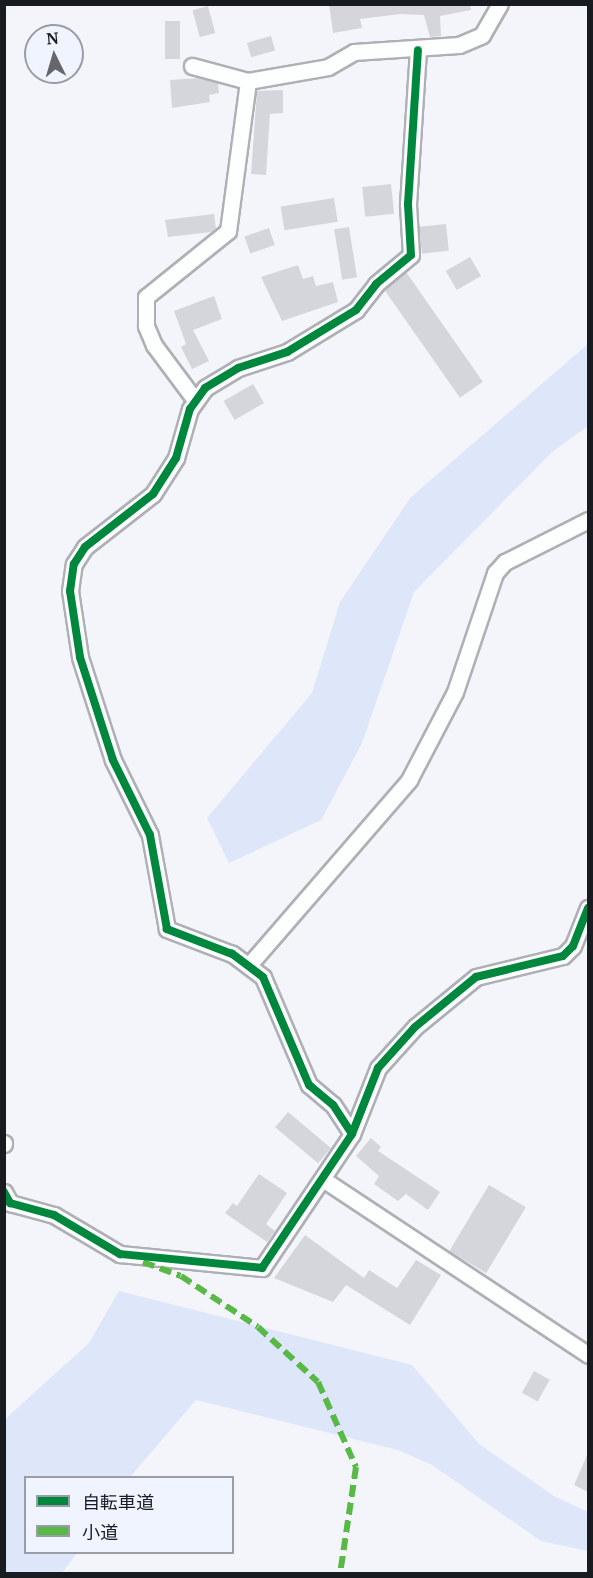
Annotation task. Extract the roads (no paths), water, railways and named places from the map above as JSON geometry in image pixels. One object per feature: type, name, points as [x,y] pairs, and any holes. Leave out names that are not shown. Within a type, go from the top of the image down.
[{"type":"street","points":[[192,66],[248,81],[328,67],[354,52],[417,50],[482,35],[500,4]]},
{"type":"street","points":[[352,1134],[333,1105],[309,1085],[263,977],[249,965],[167,929],[150,835],[113,760],[70,616],[74,564],[98,534],[153,494],[176,458],[195,400],[238,368],[287,352],[356,310],[376,284],[411,255],[408,204],[417,50]]},
{"type":"street","points":[[195,400],[154,345],[146,326],[146,297],[228,231],[248,81]]},
{"type":"street","points":[[249,965],[386,808],[431,745],[455,692],[495,573],[505,561],[588,520]]},
{"type":"street","points":[[4,1192],[10,1203],[54,1215],[120,1254],[262,1268],[324,1180],[352,1134],[378,1068],[415,1027],[476,977],[562,956],[573,946],[588,908]]},
{"type":"street","points":[[324,1180],[588,1355]]}]
